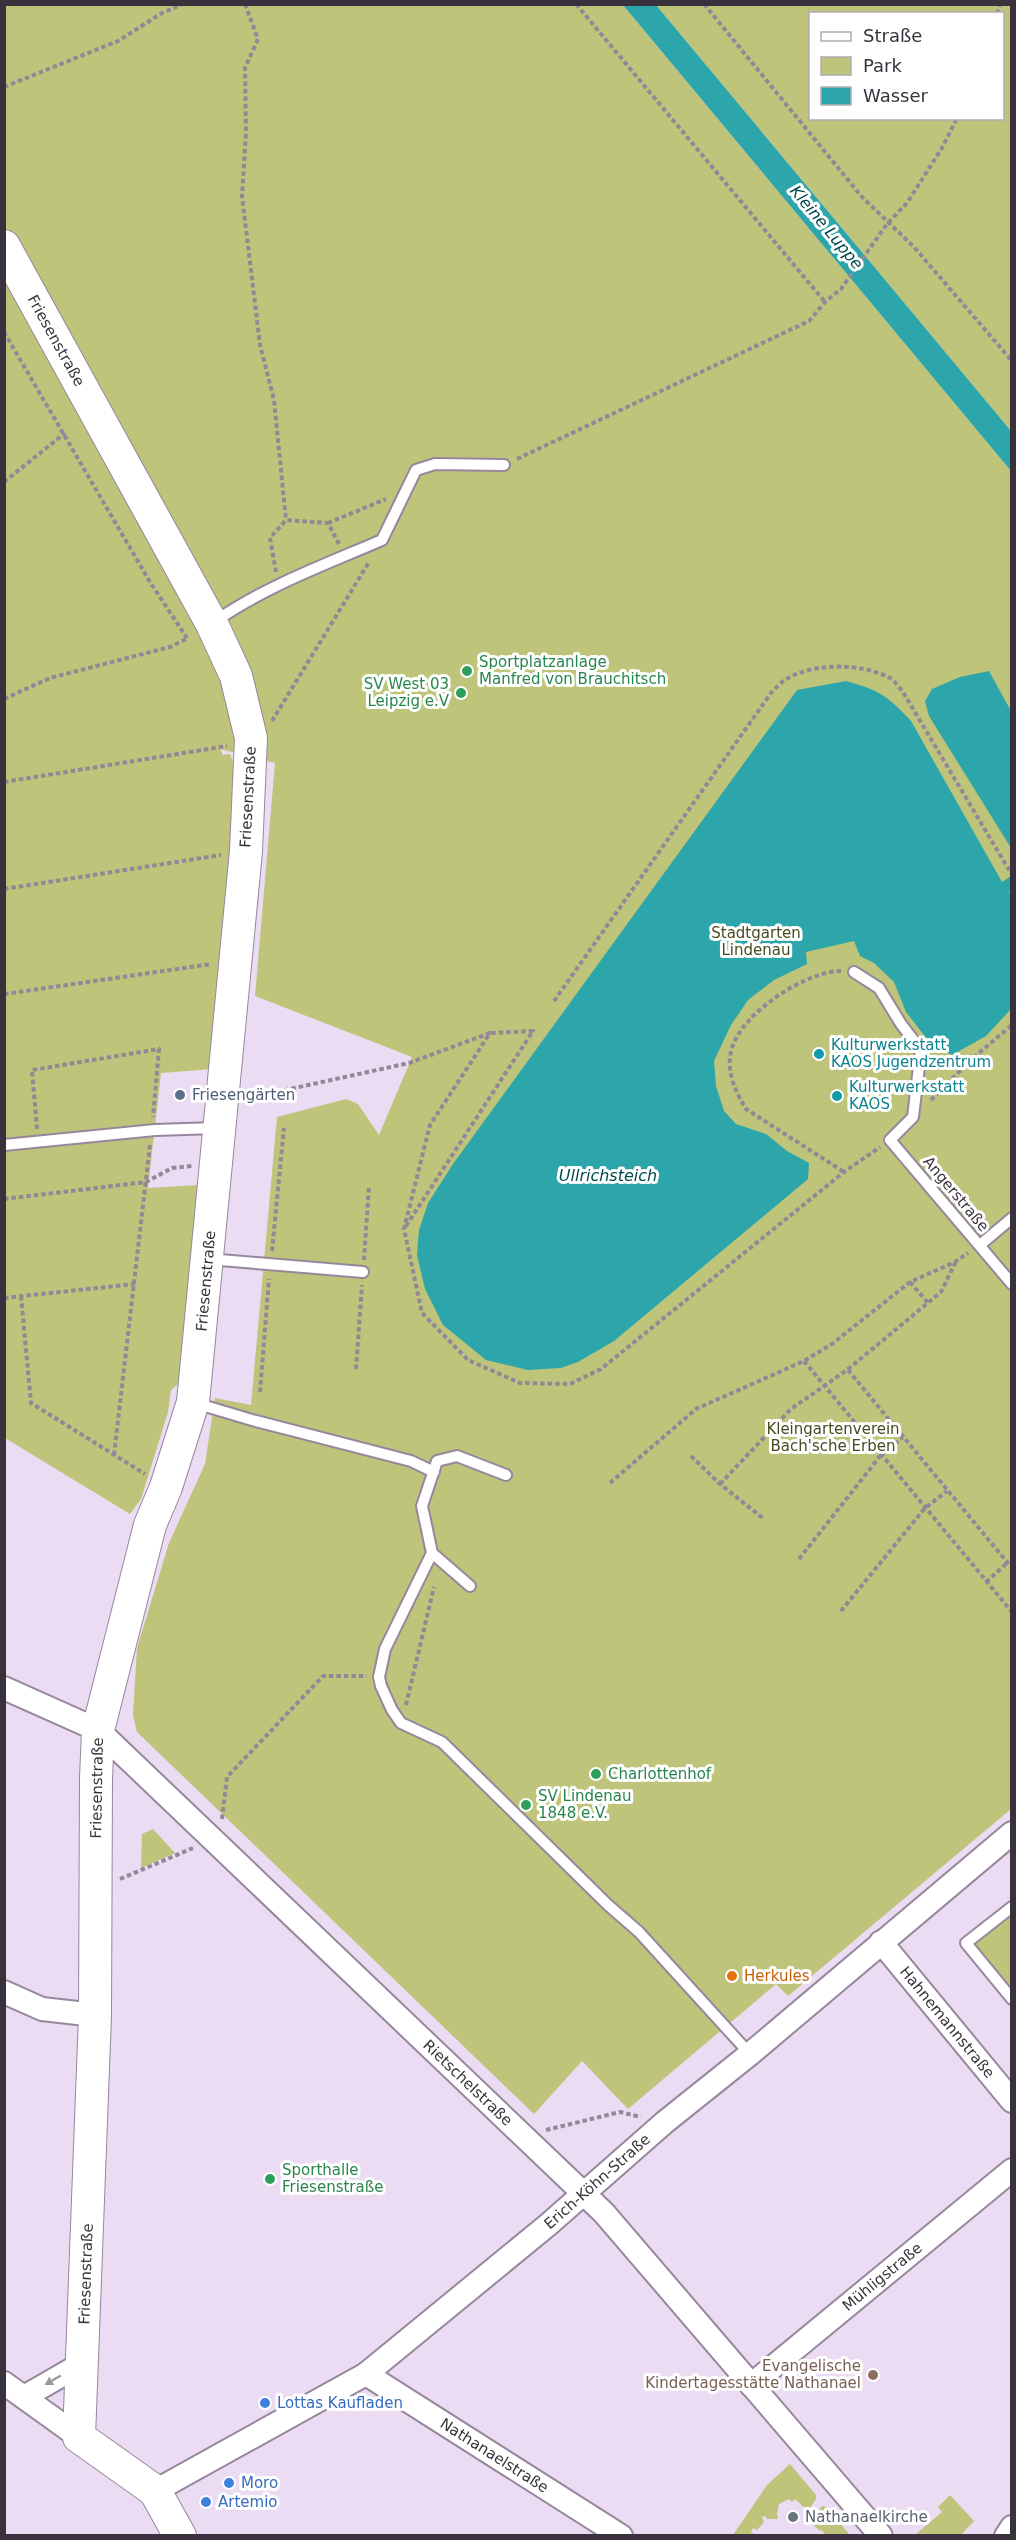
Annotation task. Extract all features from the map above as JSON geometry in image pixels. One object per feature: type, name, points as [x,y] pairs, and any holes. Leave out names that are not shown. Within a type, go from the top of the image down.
[{"type":"street","name":"Friesenstraße","points":[[4,246],[199,631],[236,676],[251,738],[246,851],[193,1402],[166,1487],[150,1525],[98,1730],[95,2016],[79,2437]]},
{"type":"street","name":"Rietschelstraße","points":[[4,1688],[98,1730],[604,2213],[881,2535]]},
{"type":"street","name":"Erich-Köhn-Straße","points":[[155,2491],[366,2374],[584,2194],[665,2122],[750,2054],[1011,1833]]},
{"type":"street","name":"Hahnemannstraße","points":[[881,1942],[1011,2101]]},
{"type":"street","points":[[4,1992],[42,2009],[95,2016]]},
{"type":"street","name":"Mühligstraße","points":[[751,2385],[1011,2170]]},
{"type":"street","points":[[24,2397],[83,2363]]},
{"type":"street","name":"Nathanaelstraße","points":[[366,2374],[621,2535]]},
{"type":"street","points":[[4,2383],[155,2491],[180,2535]]},
{"type":"street","points":[[1006,2535],[1011,2527]]},
{"type":"lane","points":[[199,631],[245,601],[278,584],[382,540],[416,470],[435,464],[504,465]]},
{"type":"lane","points":[[854,972],[879,988],[901,1024],[921,1050],[913,1117],[890,1140]]},
{"type":"lane","points":[[4,1145],[152,1130],[221,1113]]},
{"type":"lane","name":"Angerstraße","points":[[890,1140],[1011,1284]]},
{"type":"lane","points":[[980,1245],[1011,1218]]},
{"type":"lane","points":[[208,1259],[363,1272]]},
{"type":"lane","points":[[193,1402],[252,1420],[411,1461],[434,1472]]},
{"type":"lane","points":[[470,1586],[432,1553],[422,1506],[437,1461],[457,1456],[506,1475]]},
{"type":"lane","points":[[432,1553],[385,1649],[379,1677],[385,1698],[401,1723],[442,1742],[639,1932],[750,2054]]},
{"type":"lane","points":[[1011,1906],[966,1943],[1011,1999]]},
{"type":"path","points":[[4,87],[118,41],[162,13],[183,4]]},
{"type":"path","points":[[245,4],[258,39],[245,69],[246,133],[242,196],[260,345],[274,400],[286,520],[270,538],[278,584]]},
{"type":"path","points":[[576,4],[825,302]]},
{"type":"path","points":[[704,4],[862,197],[914,247],[1011,361]]},
{"type":"path","points":[[504,465],[809,321],[825,302],[841,289],[888,224],[907,203],[942,148],[956,120]]},
{"type":"path","points":[[4,332],[150,582],[199,631],[170,647],[50,678],[4,699]]},
{"type":"path","points":[[4,482],[65,433]]},
{"type":"path","points":[[286,520],[328,523],[404,491]]},
{"type":"path","points":[[328,523],[345,556]]},
{"type":"path","points":[[4,782],[220,749],[251,738],[276,719],[382,540]]},
{"type":"path","points":[[554,1001],[771,693],[785,680],[809,670],[836,667],[865,670],[892,679],[903,692],[1011,874]]},
{"type":"path","points":[[4,889],[246,851]]},
{"type":"path","points":[[4,994],[235,961]]},
{"type":"path","points":[[844,1172],[794,1142],[746,1109],[737,1095],[729,1070],[732,1048],[741,1029],[770,1001],[803,981],[828,971],[854,972]]},
{"type":"path","points":[[913,1117],[973,1058],[1011,1025]]},
{"type":"path","points":[[221,1113],[281,1091],[409,1063],[490,1033],[532,1031],[404,1229]]},
{"type":"path","points":[[490,1033],[430,1125],[404,1229],[422,1313],[468,1360],[520,1383],[570,1384],[601,1369],[844,1172],[890,1140]]},
{"type":"path","points":[[38,1142],[32,1070],[159,1049],[135,1284],[114,1455]]},
{"type":"path","points":[[260,1392],[284,1128]]},
{"type":"path","points":[[4,1199],[146,1182],[172,1168],[216,1163]]},
{"type":"path","points":[[356,1369],[369,1186]]},
{"type":"path","points":[[610,1483],[696,1409],[804,1361],[832,1344],[910,1282],[955,1262],[980,1245]]},
{"type":"path","points":[[720,1484],[791,1409],[847,1370],[941,1292],[955,1262]]},
{"type":"path","points":[[910,1282],[928,1303]]},
{"type":"path","points":[[4,1298],[135,1284]]},
{"type":"path","points":[[21,1296],[31,1403],[166,1487]]},
{"type":"path","points":[[804,1361],[1011,1612]]},
{"type":"path","points":[[847,1370],[1011,1568]]},
{"type":"path","points":[[799,1559],[881,1455],[903,1437]]},
{"type":"path","points":[[691,1456],[720,1484],[764,1519]]},
{"type":"path","points":[[842,1611],[925,1508],[947,1491]]},
{"type":"path","points":[[401,1723],[440,1561]]},
{"type":"path","points":[[986,1582],[1007,1563]]},
{"type":"path","points":[[95,1890],[216,1843],[227,1777],[323,1676],[379,1677]]},
{"type":"path","points":[[522,2136],[620,2112],[665,2122]]},
{"type":"green space","points":[[4,5],[623,5],[1011,471],[1011,1809],[788,1996],[776,1984],[628,2109],[582,2061],[534,2114],[137,1732],[133,1715],[137,1648],[169,1543],[205,1464],[215,1398],[251,1405],[277,1117],[346,1099],[358,1104],[379,1135],[412,1057],[255,996],[275,763],[220,749],[223,755],[230,754],[240,780],[212,1069],[161,1073],[148,1188],[200,1185],[184,1379],[171,1390],[168,1412],[141,1499],[130,1514],[5,1438]]},
{"type":"green space","points":[[656,5],[1011,5],[1011,431]]},
{"type":"green space","points":[[153,1829],[175,1853],[141,1868],[142,1834]]},
{"type":"green space","points":[[1011,1907],[1011,1999],[966,1943]]},
{"type":"green space","points":[[790,2464],[816,2495],[808,2511],[795,2499],[792,2502],[789,2499],[779,2504],[778,2519],[762,2517],[764,2522],[757,2530],[753,2528],[751,2532],[756,2535],[733,2535],[767,2485]]},
{"type":"green space","points":[[950,2495],[974,2521],[961,2535],[915,2535],[942,2512],[938,2507]]},
{"type":"green space","points":[[822,2506],[826,2507],[850,2535],[825,2535],[822,2530],[820,2531],[810,2522]]},
{"type":"water","name":"Kleine Luppe","points":[[623,5],[656,5],[1011,431],[1011,471]]},
{"type":"water","points":[[989,671],[1011,711],[1011,848],[929,716],[925,701],[932,689],[960,677]]},
{"type":"water","name":"Ullrichsteich","points":[[846,681],[882,695],[896,705],[911,721],[1002,882],[1011,876],[1009,891],[1012,896],[1011,1009],[986,1036],[952,1055],[931,1044],[906,1012],[894,982],[874,963],[860,956],[854,941],[806,952],[807,964],[774,980],[748,1000],[731,1025],[714,1061],[716,1086],[724,1111],[736,1124],[766,1134],[787,1151],[809,1163],[808,1179],[614,1341],[578,1362],[561,1368],[528,1370],[486,1360],[443,1325],[425,1289],[417,1255],[419,1230],[428,1203],[453,1164],[797,690]]},
{"type":"place","name":"Sportplatzanlage Manfred von Brauchitsch","points":[[467,671]]},
{"type":"place","name":"SV West 03 Leipzig e.V","points":[[461,693]]},
{"type":"place","name":"Kulturwerkstatt KAOS Jugendzentrum","points":[[819,1054]]},
{"type":"place","name":"Friesengärten","points":[[180,1095]]},
{"type":"place","name":"Kulturwerkstatt KAOS","points":[[837,1096]]},
{"type":"place","name":"Charlottenhof","points":[[596,1774]]},
{"type":"place","name":"SV Lindenau 1848 e.V.","points":[[526,1805]]},
{"type":"place","name":"Herkules","points":[[732,1976]]},
{"type":"place","name":"Sporthalle Friesenstraße","points":[[270,2179]]},
{"type":"place","name":"Evangelische Kindertagesstätte Nathanael","points":[[873,2375]]},
{"type":"place","name":"Lottas Kaufladen","points":[[265,2403]]},
{"type":"place","name":"Moro","points":[[229,2483]]},
{"type":"place","name":"Artemio","points":[[206,2502]]},
{"type":"place","name":"Nathanaelkirche","points":[[793,2517]]},
{"type":"park label","name":"Stadtgarten Lindenau","points":[[756,942]]},
{"type":"park label","name":"Kleingartenverein Bach'sche Erben","points":[[833,1438]]}]
